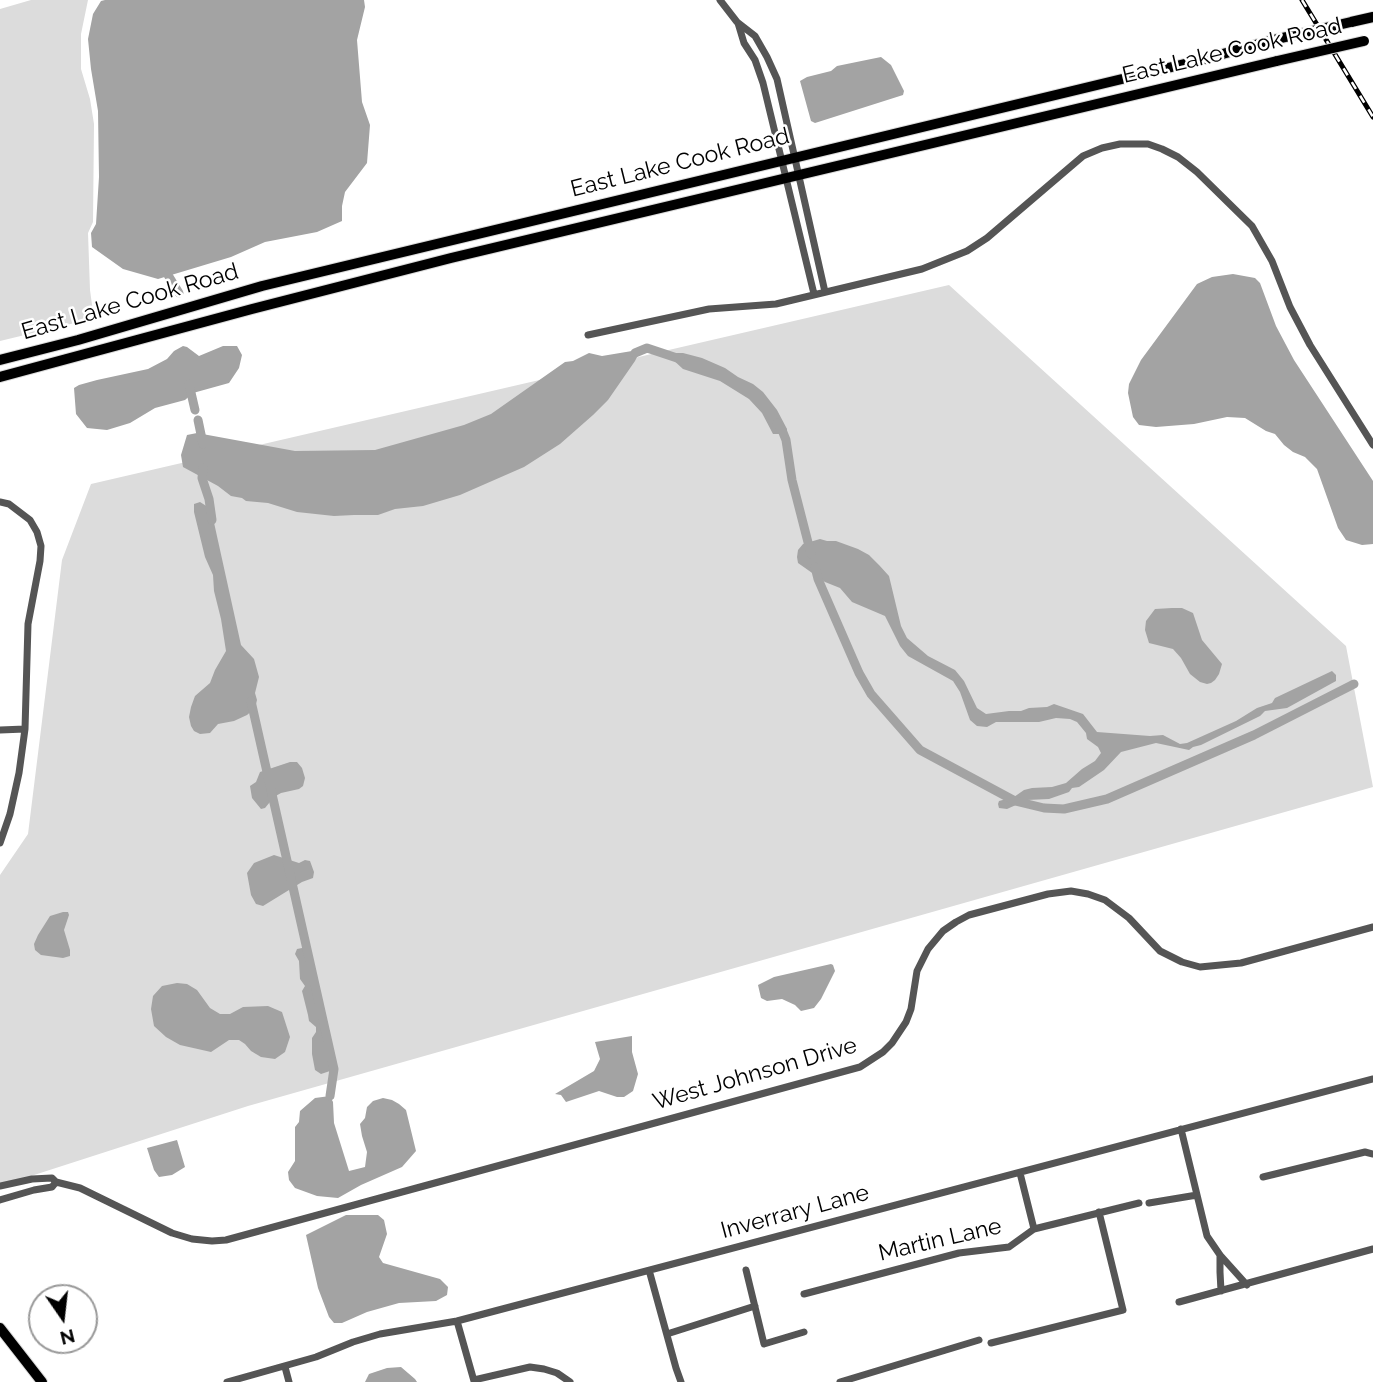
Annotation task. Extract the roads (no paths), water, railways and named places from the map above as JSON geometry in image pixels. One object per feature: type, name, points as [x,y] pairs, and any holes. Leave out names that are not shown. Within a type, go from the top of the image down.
[{"type":"main road","name":"East Lake Cook Road","points":[[0,360],[262,286],[1373,17]]},
{"type":"main road","name":"East Lake Cook Road","points":[[0,377],[451,258],[1368,40]]},
{"type":"main road","points":[[362,262],[367,280]]},
{"type":"main road","points":[[0,1328],[42,1382]]},
{"type":"street","points":[[720,0],[737,22],[755,36],[777,79],[825,292]]},
{"type":"street","points":[[737,22],[764,83],[814,294]]},
{"type":"street","points":[[588,335],[709,309],[776,304],[922,269],[967,251],[987,238],[1083,156],[1120,144],[1148,144],[1178,157],[1252,226],[1272,261],[1290,307],[1310,345],[1373,445]]},
{"type":"street","points":[[0,502],[9,503],[30,520],[41,546],[28,624],[24,729],[19,773],[0,843]]},
{"type":"street","points":[[0,730],[24,729]]},
{"type":"street","name":"West Johnson Drive","points":[[0,1186],[51,1178],[56,1182],[80,1188],[172,1233],[192,1239],[226,1240],[849,1070],[869,1062],[883,1052],[906,1022],[911,1009],[917,971],[928,949],[943,931],[970,915],[1048,894],[1071,891],[1088,894],[1105,900],[1129,918],[1160,951],[1200,967],[1241,963],[1373,926]]},
{"type":"street","name":"Inverrary Lane","points":[[227,1382],[285,1367],[380,1334],[457,1321],[1373,1079]]},
{"type":"street","points":[[1181,1129],[1207,1236],[1220,1255],[1247,1284]]},
{"type":"street","points":[[1263,1177],[1365,1152],[1373,1154]]},
{"type":"street","points":[[1020,1173],[1034,1229]]},
{"type":"street","points":[[0,1200],[52,1187],[56,1182]]},
{"type":"street","points":[[1149,1203],[1197,1195]]},
{"type":"street","name":"Martin Lane","points":[[804,1294],[959,1253],[1009,1248],[1034,1229],[1139,1203]]},
{"type":"street","points":[[991,1343],[1123,1310],[1099,1212]]},
{"type":"street","points":[[1179,1302],[1373,1249]]},
{"type":"street","points":[[1220,1255],[1221,1291]]},
{"type":"street","points":[[649,1270],[681,1382]]},
{"type":"street","points":[[746,1270],[764,1344],[804,1332]]},
{"type":"street","points":[[667,1335],[755,1306]]},
{"type":"street","points":[[457,1321],[474,1381],[530,1367],[557,1373],[570,1382]]},
{"type":"street","points":[[840,1382],[979,1340]]},
{"type":"street","points":[[285,1367],[289,1382]]},
{"type":"waterway","points":[[168,275],[179,293]]},
{"type":"waterway","points":[[635,353],[647,348],[680,359]]},
{"type":"waterway","points":[[189,384],[195,410]]},
{"type":"waterway","points":[[198,420],[203,444]]},
{"type":"waterway","points":[[777,423],[786,440],[792,480],[811,554]]},
{"type":"waterway","points":[[203,468],[202,478],[212,520]]},
{"type":"waterway","points":[[815,567],[859,673],[871,694],[920,750],[1015,801],[1044,808],[1064,809],[1107,799],[1254,735],[1354,684]]},
{"type":"waterway","points":[[251,701],[334,1069],[330,1096]]},
{"type":"railway","points":[[1302,0],[1373,117]]}]
